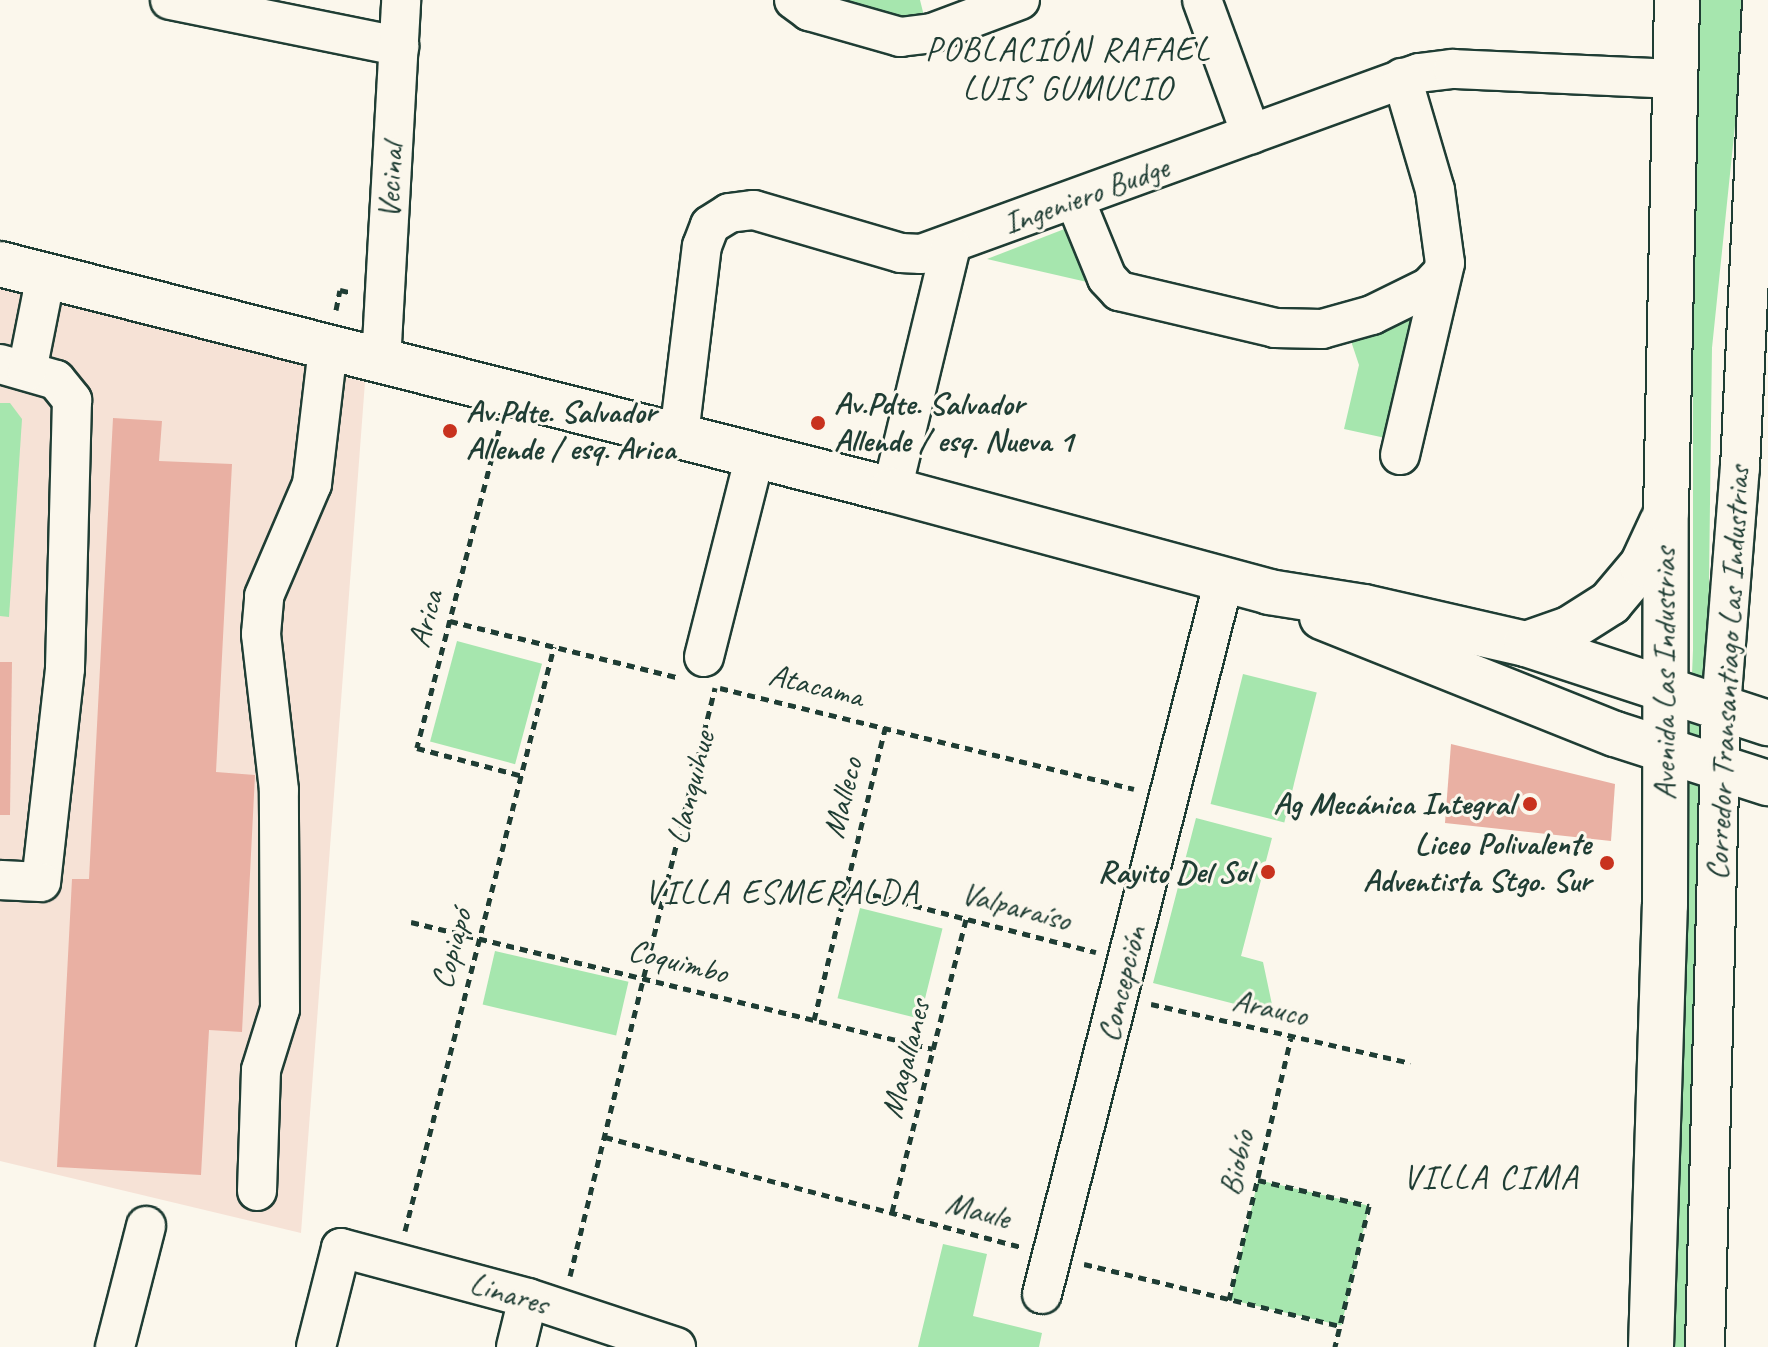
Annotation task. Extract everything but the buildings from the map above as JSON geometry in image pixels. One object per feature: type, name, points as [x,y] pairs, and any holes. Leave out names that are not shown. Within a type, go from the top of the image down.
[{"type":"main road","name":"Avenida Las Industrias","points":[[1651,1347],[1667,751],[1666,512],[1677,0]]},
{"type":"main road","points":[[0,264],[892,490],[1269,592],[1364,607],[1526,644],[1741,714]]},
{"type":"main road","points":[[1526,644],[1569,629],[1610,603],[1642,565],[1666,512]]},
{"type":"main road","points":[[1269,592],[1358,634],[1667,751],[1741,775]]},
{"type":"street","points":[[170,0],[399,46]]},
{"type":"street","name":"Vecinal","points":[[381,362],[401,0]]},
{"type":"street","points":[[794,0],[809,11],[900,37],[942,14],[1020,0]]},
{"type":"street","points":[[1202,0],[1251,134]]},
{"type":"street","name":"Corredor Transantiago Las Industrias","points":[[1722,1347],[1741,775],[1740,468],[1762,0]]},
{"type":"street","name":"Ingeniero Budge","points":[[679,435],[702,246],[719,218],[754,210],[901,253],[951,246],[1402,78],[1453,69],[1673,79]]},
{"type":"street","points":[[1400,455],[1444,252],[1435,190],[1402,78]]},
{"type":"street","name":"Corredor Transantiago Las Industrias","points":[[1741,714],[1768,189]]},
{"type":"street","points":[[1075,200],[1107,278],[1119,291],[1275,328],[1322,329],[1372,315],[1429,287],[1441,274]]},
{"type":"street","points":[[892,490],[951,246]]},
{"type":"street","points":[[0,880],[41,882],[65,669],[72,400],[56,380],[13,368],[46,275]]},
{"type":"street","points":[[257,1191],[261,1070],[280,1009],[279,790],[261,634],[264,596],[312,484],[328,348]]},
{"type":"street","points":[[702,677],[755,455]]},
{"type":"street","name":"Concepción","points":[[1042,1294],[1224,580]]},
{"type":"street","name":"Corredor Transantiago Las Industrias","points":[[1705,1347],[1741,775]]},
{"type":"street","points":[[115,1347],[146,1226]]},
{"type":"street","name":"Linares","points":[[316,1347],[341,1248],[545,1303],[676,1347]]},
{"type":"street","points":[[516,1347],[545,1303]]},
{"type":"path","name":"Arica","points":[[508,394],[417,748],[523,776]]},
{"type":"path","name":"Atacama","points":[[450,621],[554,647],[702,677],[885,728],[1170,797]]},
{"type":"path","name":"Copiapó","points":[[397,1263],[554,647]]},
{"type":"path","name":"Llanquihue","points":[[545,1303],[605,1137],[644,979],[702,677]]},
{"type":"path","name":"Malleco","points":[[814,1020],[885,728]]},
{"type":"path","name":"Valparaíso","points":[[846,888],[966,919],[1124,978]]},
{"type":"path","name":"Magallanes","points":[[892,1212],[966,919]]},
{"type":"path","name":"Coquimbo","points":[[411,922],[933,1049]]},
{"type":"path","name":"Arauco","points":[[1124,978],[1291,1038],[1410,1063]]},
{"type":"path","name":"Biobío","points":[[1229,1300],[1291,1038]]},
{"type":"path","name":"Maule","points":[[605,1137],[1052,1256],[1340,1326]]},
{"type":"path","points":[[1258,1180],[1369,1206],[1335,1347]]},
{"type":"shaded area","points":[[0,286],[365,382],[301,1233],[0,1161]]},
{"type":"green space","points":[[784,0],[920,0],[926,24]]},
{"type":"green space","points":[[1689,0],[1748,0],[1712,348],[1706,814],[1685,1347],[1665,1347],[1693,650],[1693,379],[1683,335]]},
{"type":"green space","points":[[1067,228],[1087,282],[987,259]]},
{"type":"green space","points":[[1419,310],[1390,439],[1344,429],[1359,365],[1350,338]]},
{"type":"green space","points":[[0,403],[10,403],[22,419],[9,617],[0,616]]},
{"type":"green space","points":[[457,641],[542,664],[515,764],[430,741]]},
{"type":"green space","points":[[1243,674],[1317,692],[1284,822],[1211,804]]},
{"type":"green space","points":[[1196,818],[1272,838],[1241,956],[1263,962],[1274,1014],[1153,983]]},
{"type":"green space","points":[[860,908],[942,929],[920,1019],[838,998]]},
{"type":"green space","points":[[495,951],[628,982],[616,1035],[483,1005]]},
{"type":"green space","points":[[1258,1180],[1369,1206],[1341,1325],[1230,1300]]},
{"type":"green space","points":[[943,1244],[987,1254],[973,1316],[1042,1333],[1039,1347],[918,1347]]},
{"type":"place","name":"Av.Pdte. Salvador Allende / esq. Nueva 1","points":[[818,423]]},
{"type":"place","name":"Av.Pdte. Salvador Allende / esq. Arica","points":[[450,431]]},
{"type":"place","name":"Ag Mecánica Integral","points":[[1530,804]]},
{"type":"place","name":"Liceo Polivalente Adventista Stgo. Sur","points":[[1607,863]]},
{"type":"place","name":"Rayito Del Sol","points":[[1268,872]]},
{"type":"district","name":"POBLACIÓN RAFAEL LUIS GUMUCIO","points":[[1068,68]]},
{"type":"district","name":"VILLA ESMERALDA","points":[[782,892]]},
{"type":"district","name":"VILLA CIMA","points":[[1491,1177]]}]
